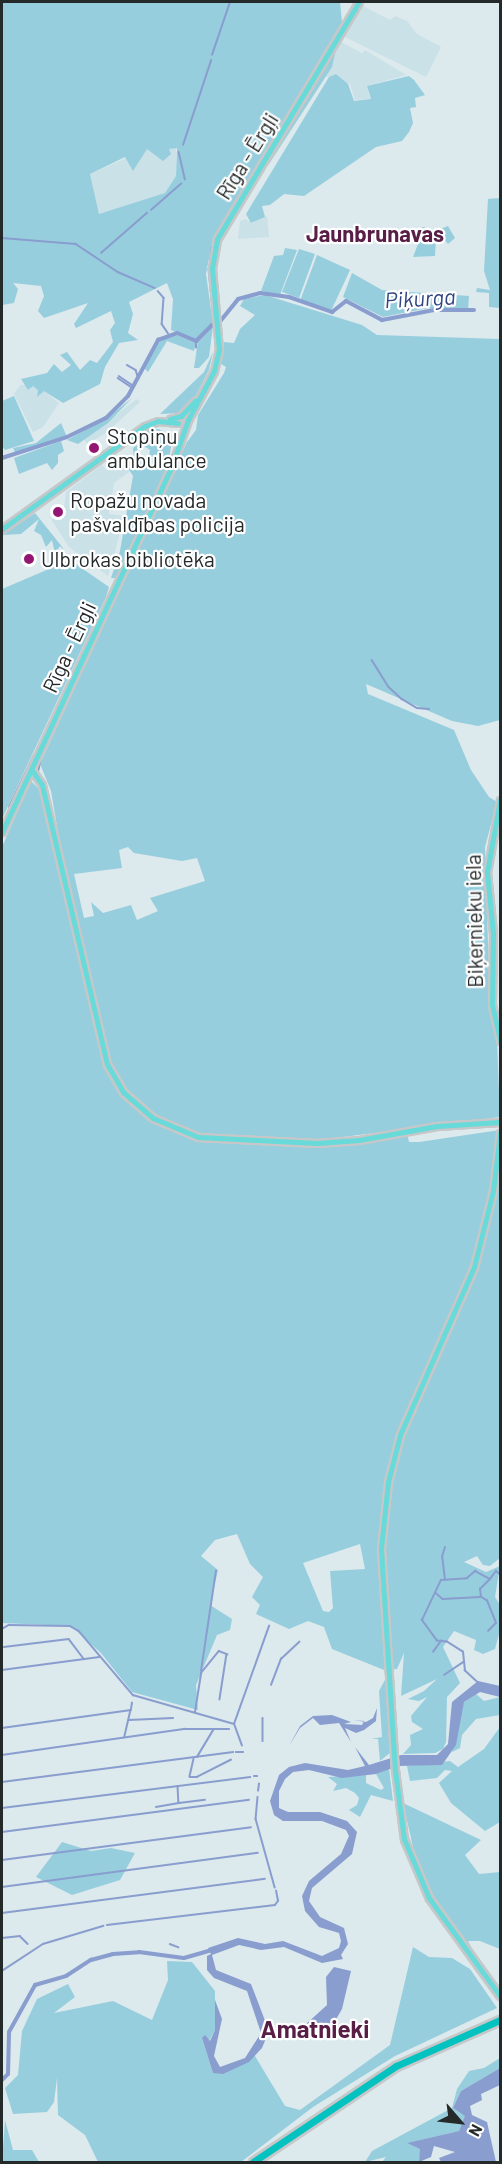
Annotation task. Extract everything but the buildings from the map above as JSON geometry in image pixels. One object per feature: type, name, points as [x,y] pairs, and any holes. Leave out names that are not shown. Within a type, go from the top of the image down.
[{"type":"highway","points":[[253,2163],[396,2066],[501,2019]]},
{"type":"main road","name":"Rīga - Ērgļi","points":[[2,832],[171,468],[181,426],[209,382],[218,358],[212,267],[216,242],[359,2]]},
{"type":"main road","name":"Rīga - Ērgļi","points":[[167,476],[181,426],[203,387],[218,342]]},
{"type":"main road","points":[[171,468],[209,382]]},
{"type":"main road","points":[[2,530],[156,422],[181,416],[203,387]]},
{"type":"main road","points":[[156,422],[181,426]]},
{"type":"main road","points":[[30,771],[38,777],[107,1064],[123,1092],[153,1118],[198,1137],[317,1143],[358,1140],[437,1126],[501,1122]]},
{"type":"main road","name":"Biķernieku iela","points":[[501,800],[487,872],[493,933],[492,1005],[501,1041]]},
{"type":"main road","points":[[501,1132],[491,1199],[474,1267],[408,1413],[388,1482],[381,1549],[395,1770],[404,1839],[420,1882],[501,1996]]},
{"type":"shaded area","points":[[2,2],[340,2],[342,22],[213,238],[206,274],[213,324],[196,340],[171,330],[173,299],[167,283],[129,302],[133,314],[128,333],[138,340],[119,343],[105,367],[100,384],[63,403],[44,391],[37,397],[38,390],[33,386],[28,390],[21,379],[47,373],[54,364],[62,372],[71,365],[60,355],[67,352],[80,370],[90,360],[97,363],[113,342],[110,330],[115,323],[111,311],[76,328],[74,324],[88,303],[44,318],[38,311],[44,296],[41,286],[13,283],[18,289],[14,303],[2,305]],"holes":[[[177,148],[176,176],[165,193],[99,214],[90,174],[125,157],[133,171],[147,149],[163,161],[171,154],[169,149]]]},
{"type":"shaded area","points":[[363,6],[390,20],[395,16],[407,21],[417,34],[441,47],[426,77],[345,37]]},
{"type":"shaded area","points":[[338,41],[332,67],[269,164],[265,162]]},
{"type":"shaded area","points":[[341,42],[362,53],[365,50],[406,75],[367,86],[370,99],[355,100],[350,84],[321,75]]},
{"type":"shaded area","points":[[336,74],[348,84],[354,101],[371,99],[367,86],[409,76],[425,95],[415,98],[416,107],[410,108],[413,123],[409,132],[402,141],[376,147],[304,196],[284,194],[270,205],[262,206],[265,217],[251,223],[246,214],[329,77]]},
{"type":"shaded area","points":[[176,147],[176,176],[165,193],[148,203],[99,214],[90,174],[147,149]]},
{"type":"shaded area","points":[[500,198],[500,308],[489,307],[489,293],[476,292],[477,288],[490,290],[484,271],[488,199]]},
{"type":"shaded area","points":[[267,216],[269,237],[238,239],[240,221],[246,219],[252,223]]},
{"type":"shaded area","points":[[448,226],[455,238],[448,244],[442,237],[436,239],[435,256],[413,257],[418,244],[413,231],[423,227],[435,231]]},
{"type":"shaded area","points":[[285,248],[297,250],[280,295],[261,291],[274,256],[283,255]]},
{"type":"shaded area","points":[[299,249],[315,254],[299,298],[282,292]]},
{"type":"shaded area","points":[[317,255],[350,270],[331,311],[300,301]]},
{"type":"shaded area","points":[[352,273],[382,290],[469,296],[468,310],[428,308],[383,317],[343,297]]},
{"type":"shaded area","points":[[265,295],[362,325],[377,335],[500,339],[500,720],[478,726],[452,721],[366,684],[368,694],[454,730],[471,770],[489,797],[497,802],[485,847],[490,1006],[497,1041],[500,1117],[319,1140],[200,1134],[154,1116],[125,1089],[109,1062],[64,868],[51,791],[40,764],[187,442],[196,430],[198,415],[224,373],[226,367],[221,364],[224,342],[234,343],[240,329],[255,315],[240,306],[244,299]],"holes":[[[128,847],[134,853],[182,861],[197,858],[205,881],[150,898],[158,911],[137,920],[131,905],[103,913],[91,902],[94,916],[84,918],[74,874],[122,868],[119,850]]]},
{"type":"shaded area","points":[[213,326],[209,357],[199,368],[194,368],[198,341]]},
{"type":"shaded area","points":[[174,334],[196,343],[194,351],[167,341],[148,372],[144,368],[153,349],[164,337]]},
{"type":"shaded area","points":[[213,352],[209,370],[192,403],[182,413],[160,414],[204,372]]},
{"type":"shaded area","points":[[20,385],[37,385],[59,403],[43,427],[33,432],[14,394]]},
{"type":"shaded area","points":[[14,396],[34,441],[5,450],[2,446],[2,401]]},
{"type":"shaded area","points":[[132,398],[108,423],[78,444],[67,440],[107,418]]},
{"type":"shaded area","points":[[137,399],[140,402],[106,433],[87,444],[84,439]]},
{"type":"shaded area","points":[[61,423],[67,437],[16,454],[13,448],[36,443]]},
{"type":"shaded area","points":[[158,429],[173,435],[168,464],[116,578],[111,578],[120,551],[133,476],[126,465],[134,458],[133,448],[137,445],[137,454],[149,457],[150,450],[135,440],[144,431]]},
{"type":"shaded area","points":[[61,441],[64,451],[58,455],[58,463],[52,470],[47,463],[19,474],[14,458]]},
{"type":"shaded area","points":[[121,460],[130,471],[114,483],[109,514],[125,516],[108,576],[69,547],[51,519],[63,517],[66,492],[102,465],[107,471]]},
{"type":"shaded area","points":[[35,513],[63,549],[60,546],[55,553],[52,540],[46,547],[41,535],[34,531],[39,519],[21,534],[2,535]]},
{"type":"shaded area","points":[[70,560],[109,587],[2,819],[2,589]]},
{"type":"shaded area","points":[[31,781],[38,788],[43,804],[105,1067],[121,1094],[150,1121],[196,1139],[269,1144],[315,1145],[407,1133],[409,1142],[419,1142],[500,1130],[500,1558],[490,1566],[483,1565],[477,1556],[464,1562],[486,1572],[500,1566],[495,1597],[500,1605],[500,1630],[495,1649],[483,1654],[474,1650],[476,1640],[454,1631],[443,1647],[460,1683],[447,1697],[446,1742],[443,1749],[435,1753],[403,1754],[411,1745],[410,1735],[423,1729],[412,1722],[411,1716],[427,1697],[419,1701],[408,1699],[424,1691],[437,1679],[401,1696],[404,1653],[397,1669],[384,1670],[332,1649],[324,1627],[308,1621],[289,1629],[256,1614],[260,1605],[252,1597],[263,1577],[250,1564],[237,1534],[215,1540],[201,1556],[218,1570],[210,1605],[232,1619],[230,1630],[217,1635],[196,1685],[198,1710],[132,1692],[101,1653],[71,1626],[2,1623],[2,847]],"holes":[[[360,1544],[365,1569],[330,1571],[333,1608],[329,1612],[323,1611],[303,1563]]]},
{"type":"shaded area","points":[[387,1676],[391,1752],[380,1761],[378,1739],[371,1739],[382,1737],[379,1691]]},
{"type":"shaded area","points":[[478,1681],[500,1686],[500,1697],[480,1692],[464,1702],[456,1745],[442,1765],[398,1766],[376,1774],[342,1778],[309,1770],[293,1772],[285,1779],[279,1791],[279,1808],[288,1812],[320,1812],[347,1821],[357,1832],[352,1854],[312,1888],[309,1901],[320,1917],[344,1928],[348,1944],[341,1955],[343,1959],[322,1963],[284,1947],[261,1950],[239,1945],[212,1955],[216,1970],[251,1984],[269,2031],[262,2048],[249,2062],[223,2074],[213,2073],[202,2038],[205,2035],[210,2041],[215,2030],[215,2000],[222,2019],[214,2056],[220,2067],[245,2058],[261,2033],[247,1991],[214,1978],[207,1970],[207,1956],[211,1954],[208,1948],[238,1938],[265,1944],[283,1941],[322,1956],[339,1948],[341,1941],[339,1933],[319,1927],[305,1911],[302,1896],[309,1881],[341,1854],[349,1836],[346,1830],[322,1821],[283,1821],[274,1815],[270,1801],[279,1775],[289,1767],[305,1763],[348,1770],[365,1766],[355,1747],[369,1765],[401,1755],[437,1755],[448,1744],[452,1702]]},
{"type":"shaded area","points":[[476,1694],[484,1701],[500,1697],[500,1715],[476,1719],[462,1735],[460,1748],[452,1752],[459,1714],[464,1702]]},
{"type":"shaded area","points":[[377,1708],[376,1721],[364,1730],[356,1733],[345,1728],[351,1742],[339,1723],[320,1725],[313,1718],[300,1728],[289,1746],[300,1726],[313,1716],[332,1715],[351,1722],[344,1724],[362,1725],[373,1718]]},
{"type":"shaded area","points":[[500,1727],[500,1822],[485,1831],[451,1803],[439,1783],[452,1771],[445,1770],[437,1778],[410,1781],[407,1766],[450,1761],[458,1767],[484,1749]]},
{"type":"shaded area","points":[[389,1768],[393,1801],[371,1795],[360,1817],[349,1810],[357,1805],[359,1798],[355,1793],[346,1788],[333,1791],[337,1784],[328,1777],[366,1775],[366,1783],[381,1790],[384,1788],[376,1774]]},
{"type":"shaded area","points":[[403,1803],[481,1840],[465,1855],[479,1874],[500,1872],[500,1949],[480,1941],[468,1941],[478,1960],[434,1901],[418,1869]]},
{"type":"shaded area","points":[[62,1842],[91,1851],[111,1848],[135,1853],[120,1880],[72,1895],[36,1877]]},
{"type":"shaded area","points":[[413,1947],[429,1957],[452,1958],[470,1969],[497,2008],[395,2056],[313,2107],[241,2162],[98,2162],[85,2135],[58,2115],[57,2078],[54,2102],[47,2112],[13,2114],[5,2088],[18,2075],[22,2031],[37,1999],[68,1984],[75,1997],[54,2013],[113,2001],[152,2020],[168,1980],[167,1961],[192,1962],[215,1991],[215,2030],[209,2041],[202,2038],[213,2073],[255,2056],[285,2106],[300,2110],[390,2045]]},
{"type":"shaded area","points":[[334,1967],[351,1971],[342,2009],[335,2021],[310,2031],[305,2025],[327,2005],[326,1977]]},
{"type":"shaded area","points":[[500,2058],[500,2068],[461,2091],[453,2108],[466,2116],[459,2131],[408,2143],[421,2149],[419,2162],[382,2162],[386,2157],[365,2162],[372,2151],[452,2108],[457,2089],[469,2071],[484,2068]]},
{"type":"shaded area","points":[[500,2068],[500,2085],[481,2094],[482,2100],[470,2106],[472,2115],[487,2122],[496,2162],[441,2162],[439,2158],[455,2152],[434,2146],[431,2157],[419,2162],[420,2149],[407,2143],[459,2131],[465,2116],[453,2108],[461,2091]]},
{"type":"shaded area","points":[[5,2120],[13,2150],[32,2150],[39,2162],[2,2162]]},
{"type":"waterway","points":[[212,55],[230,2]]},
{"type":"waterway","points":[[183,145],[211,61]]},
{"type":"waterway","points":[[179,152],[185,179]]},
{"type":"waterway","points":[[151,210],[181,184]]},
{"type":"waterway","points":[[101,253],[147,213]]},
{"type":"waterway","points":[[2,238],[76,244],[118,272],[155,288]]},
{"type":"waterway","points":[[210,261],[212,247]]},
{"type":"waterway","points":[[209,269],[214,318]]},
{"type":"waterway","points":[[158,291],[164,298],[162,324],[168,333]]},
{"type":"waterway","name":"Piķurga","points":[[218,324],[238,299],[260,293],[289,297],[332,312],[346,301],[382,320],[434,310],[474,310]]},
{"type":"waterway","name":"Piķurga","points":[[2,458],[67,437],[106,418],[128,396],[158,340],[177,333],[196,341],[212,325]]},
{"type":"waterway","name":"Piķurga","points":[[196,341],[196,348]]},
{"type":"waterway","points":[[127,365],[136,370],[139,379]]},
{"type":"waterway","points":[[119,376],[134,386]]},
{"type":"waterway","points":[[118,378],[133,388]]},
{"type":"waterway","points":[[372,660],[389,687],[402,699],[417,708],[429,709]]},
{"type":"waterway","points":[[9,807],[34,755]]},
{"type":"waterway","points":[[38,772],[41,758]]},
{"type":"waterway","points":[[36,770],[37,764]]},
{"type":"waterway","points":[[38,772],[45,785]]},
{"type":"waterway","points":[[21,798],[29,780]]},
{"type":"waterway","points":[[39,785],[47,818]]},
{"type":"waterway","points":[[445,1547],[442,1557],[445,1580]]},
{"type":"waterway","points":[[201,1671],[216,1571]]},
{"type":"waterway","points":[[478,1683],[465,1671],[463,1652],[447,1642],[437,1641],[422,1620],[441,1580],[467,1578],[475,1571],[490,1579],[496,1571],[500,1574]]},
{"type":"waterway","points":[[488,1631],[496,1623],[487,1601],[481,1597],[480,1589],[490,1579]]},
{"type":"waterway","points":[[436,1593],[443,1599],[480,1597]]},
{"type":"waterway","points":[[2,1629],[9,1625],[70,1626],[79,1631],[133,1695],[234,1724]]},
{"type":"waterway","points":[[242,1746],[234,1724],[269,1626]]},
{"type":"waterway","points":[[4,1647],[69,1639],[84,1659]]},
{"type":"waterway","points":[[433,1652],[441,1641]]},
{"type":"waterway","points":[[271,1685],[281,1659],[299,1642]]},
{"type":"waterway","points":[[195,1712],[201,1673],[219,1651],[227,1654],[220,1699]]},
{"type":"waterway","points":[[2,1670],[99,1657]]},
{"type":"waterway","points":[[444,1675],[463,1662]]},
{"type":"waterway","points":[[131,1709],[132,1703]]},
{"type":"waterway","points":[[2,1728],[131,1710],[125,1737]]},
{"type":"waterway","points":[[129,1720],[173,1718]]},
{"type":"waterway","points":[[263,1718],[263,1741]]},
{"type":"waterway","points":[[2,1755],[185,1729],[229,1729]]},
{"type":"waterway","points":[[197,1757],[213,1730]]},
{"type":"waterway","points":[[2,1782],[233,1752]]},
{"type":"waterway","points":[[236,1752],[243,1752]]},
{"type":"waterway","points":[[194,1759],[190,1777],[197,1777],[231,1760]]},
{"type":"waterway","points":[[2,1808],[250,1777]]},
{"type":"waterway","points":[[258,1791],[259,1784]]},
{"type":"waterway","points":[[178,1786],[179,1803],[205,1800]]},
{"type":"waterway","points":[[258,1797],[256,1819],[275,1887]]},
{"type":"waterway","points":[[2,1832],[249,1800]]},
{"type":"waterway","points":[[156,1807],[179,1803]]},
{"type":"waterway","points":[[2,1860],[251,1827]]},
{"type":"waterway","points":[[2,1887],[258,1853]]},
{"type":"waterway","points":[[2,1913],[265,1879]]},
{"type":"waterway","points":[[107,1925],[275,1905],[278,1901],[276,1891]]},
{"type":"waterway","points":[[2,1971],[43,1944],[103,1926]]},
{"type":"waterway","points":[[2,1938],[20,1936],[28,1944]]},
{"type":"waterway","points":[[170,1944],[178,1947]]},
{"type":"waterway","points":[[2,2080],[8,2074],[9,2032],[35,1985],[66,1976],[91,1960],[113,1954],[139,1952],[184,1958],[212,1950]]},
{"type":"place","name":"Stopiņu ambulance","points":[[94,448]]},
{"type":"place","name":"Ropažu novada pašvaldības policija","points":[[58,512]]},
{"type":"place","name":"Ulbrokas bibliotēka","points":[[29,559]]},
{"type":"district","name":"Jaunbrunavas","points":[[375,234]]},
{"type":"district","name":"Amatnieki","points":[[315,2029]]}]
